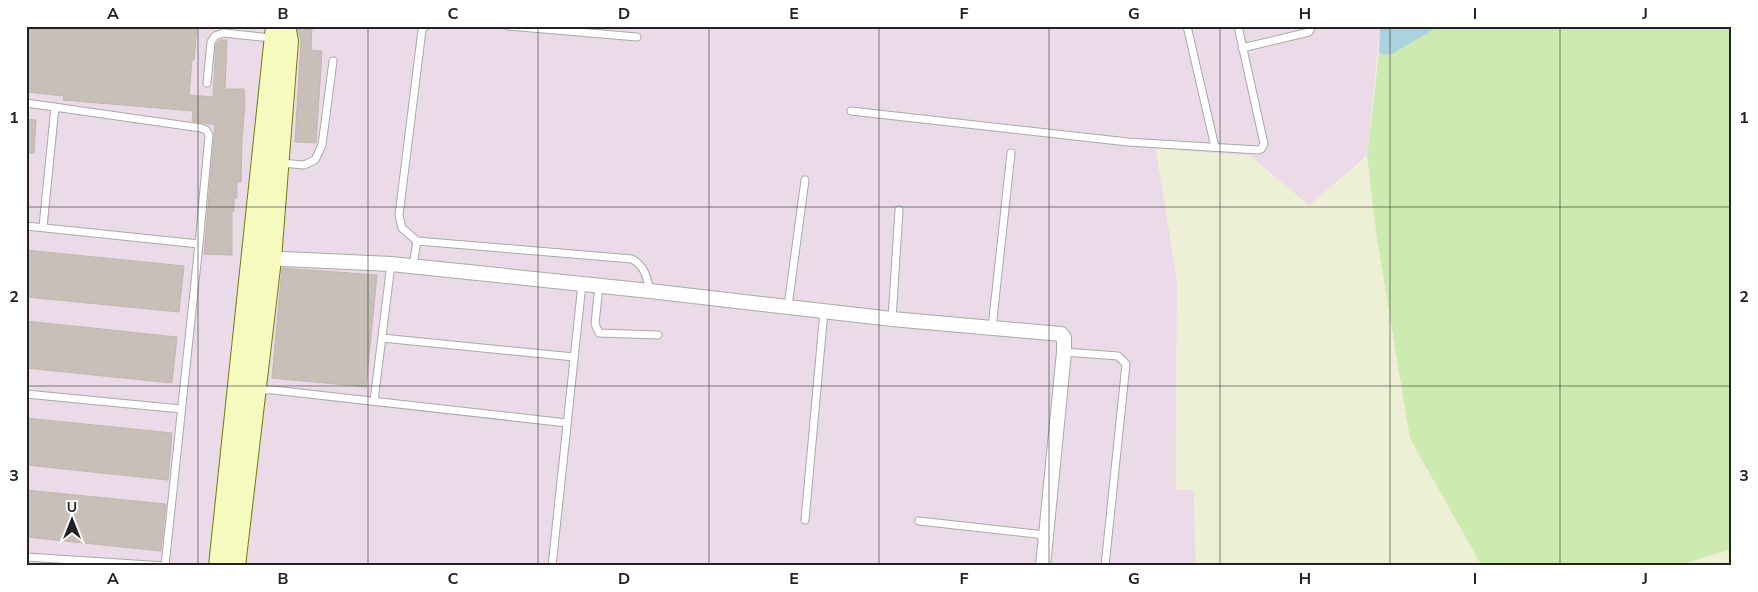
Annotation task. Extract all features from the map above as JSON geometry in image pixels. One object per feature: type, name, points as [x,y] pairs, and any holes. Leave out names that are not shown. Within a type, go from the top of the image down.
[{"type":"street","points":[[219,566],[256,390],[262,258],[278,163],[281,33]]},
{"type":"street","points":[[235,566],[235,490],[262,258],[281,33]]},
{"type":"street","points":[[262,258],[413,266],[892,319],[1060,334],[1064,338],[1064,352],[1042,566]]},
{"type":"lane","points":[[425,26],[422,30],[399,214],[402,228],[417,241],[632,259],[640,263],[650,291]]},
{"type":"lane","points":[[508,26],[637,37]]},
{"type":"lane","points":[[1187,26],[1215,147]]},
{"type":"lane","points":[[851,111],[1128,142],[1258,150],[1264,147],[1238,26]]},
{"type":"lane","points":[[1242,48],[1309,32],[1312,26]]},
{"type":"lane","points":[[207,84],[211,42],[215,36],[223,33],[281,33]]},
{"type":"lane","points":[[278,163],[304,165],[315,160],[322,145],[332,61]]},
{"type":"lane","points":[[26,103],[206,130],[209,134],[200,244],[165,566],[76,563],[26,557]]},
{"type":"lane","points":[[43,228],[55,107]]},
{"type":"lane","points":[[992,329],[1012,153]]},
{"type":"lane","points":[[788,306],[805,180]]},
{"type":"lane","points":[[892,319],[899,210]]},
{"type":"lane","points":[[26,226],[200,244]]},
{"type":"lane","points":[[413,266],[417,241]]},
{"type":"lane","points":[[374,401],[391,264]]},
{"type":"lane","points":[[552,566],[582,284]]},
{"type":"lane","points":[[599,286],[595,324],[599,333],[658,335]]},
{"type":"lane","points":[[804,520],[824,311]]},
{"type":"lane","points":[[382,338],[574,357]]},
{"type":"lane","points":[[1064,352],[1118,356],[1126,364],[1105,566]]},
{"type":"lane","points":[[256,390],[273,390],[567,423]]},
{"type":"lane","points":[[26,394],[181,409]]},
{"type":"lane","points":[[919,521],[1045,535]]},
{"type":"shaded area","points":[[26,26],[1380,26],[1367,156],[1309,206],[1250,156],[1156,149],[1177,280],[1176,490],[1194,490],[1196,566],[26,566]]},
{"type":"green space","points":[[1440,26],[1732,26],[1732,549],[1677,566],[1482,566],[1410,439],[1376,232],[1367,156],[1379,52],[1385,55],[1392,54]]},
{"type":"green space","points":[[1156,149],[1250,156],[1309,205],[1367,156],[1376,232],[1410,439],[1482,566],[1196,566],[1194,490],[1176,490],[1177,280]]},
{"type":"green space","points":[[1732,549],[1732,566],[1677,566]]},
{"type":"water","points":[[1380,26],[1440,26],[1392,54],[1385,55],[1379,52]]},
{"type":"building","points":[[26,26],[197,26],[189,95],[213,97],[216,44],[220,40],[227,40],[225,89],[244,89],[245,103],[241,182],[237,182],[237,198],[234,198],[234,211],[232,211],[232,255],[204,254],[215,125],[192,121],[193,111],[63,100],[64,96],[26,92]]},
{"type":"building","points":[[297,26],[312,26],[311,50],[322,51],[316,143],[295,142],[301,41]]},
{"type":"building","points":[[26,119],[36,120],[34,153],[26,153]]},
{"type":"building","points":[[26,250],[184,266],[179,312],[26,297]]},
{"type":"building","points":[[282,268],[377,275],[366,387],[272,378]]},
{"type":"building","points":[[26,321],[177,337],[172,383],[26,368]]},
{"type":"building","points":[[26,418],[172,433],[168,480],[26,465]]},
{"type":"building","points":[[26,490],[166,504],[161,551],[26,537]]}]
